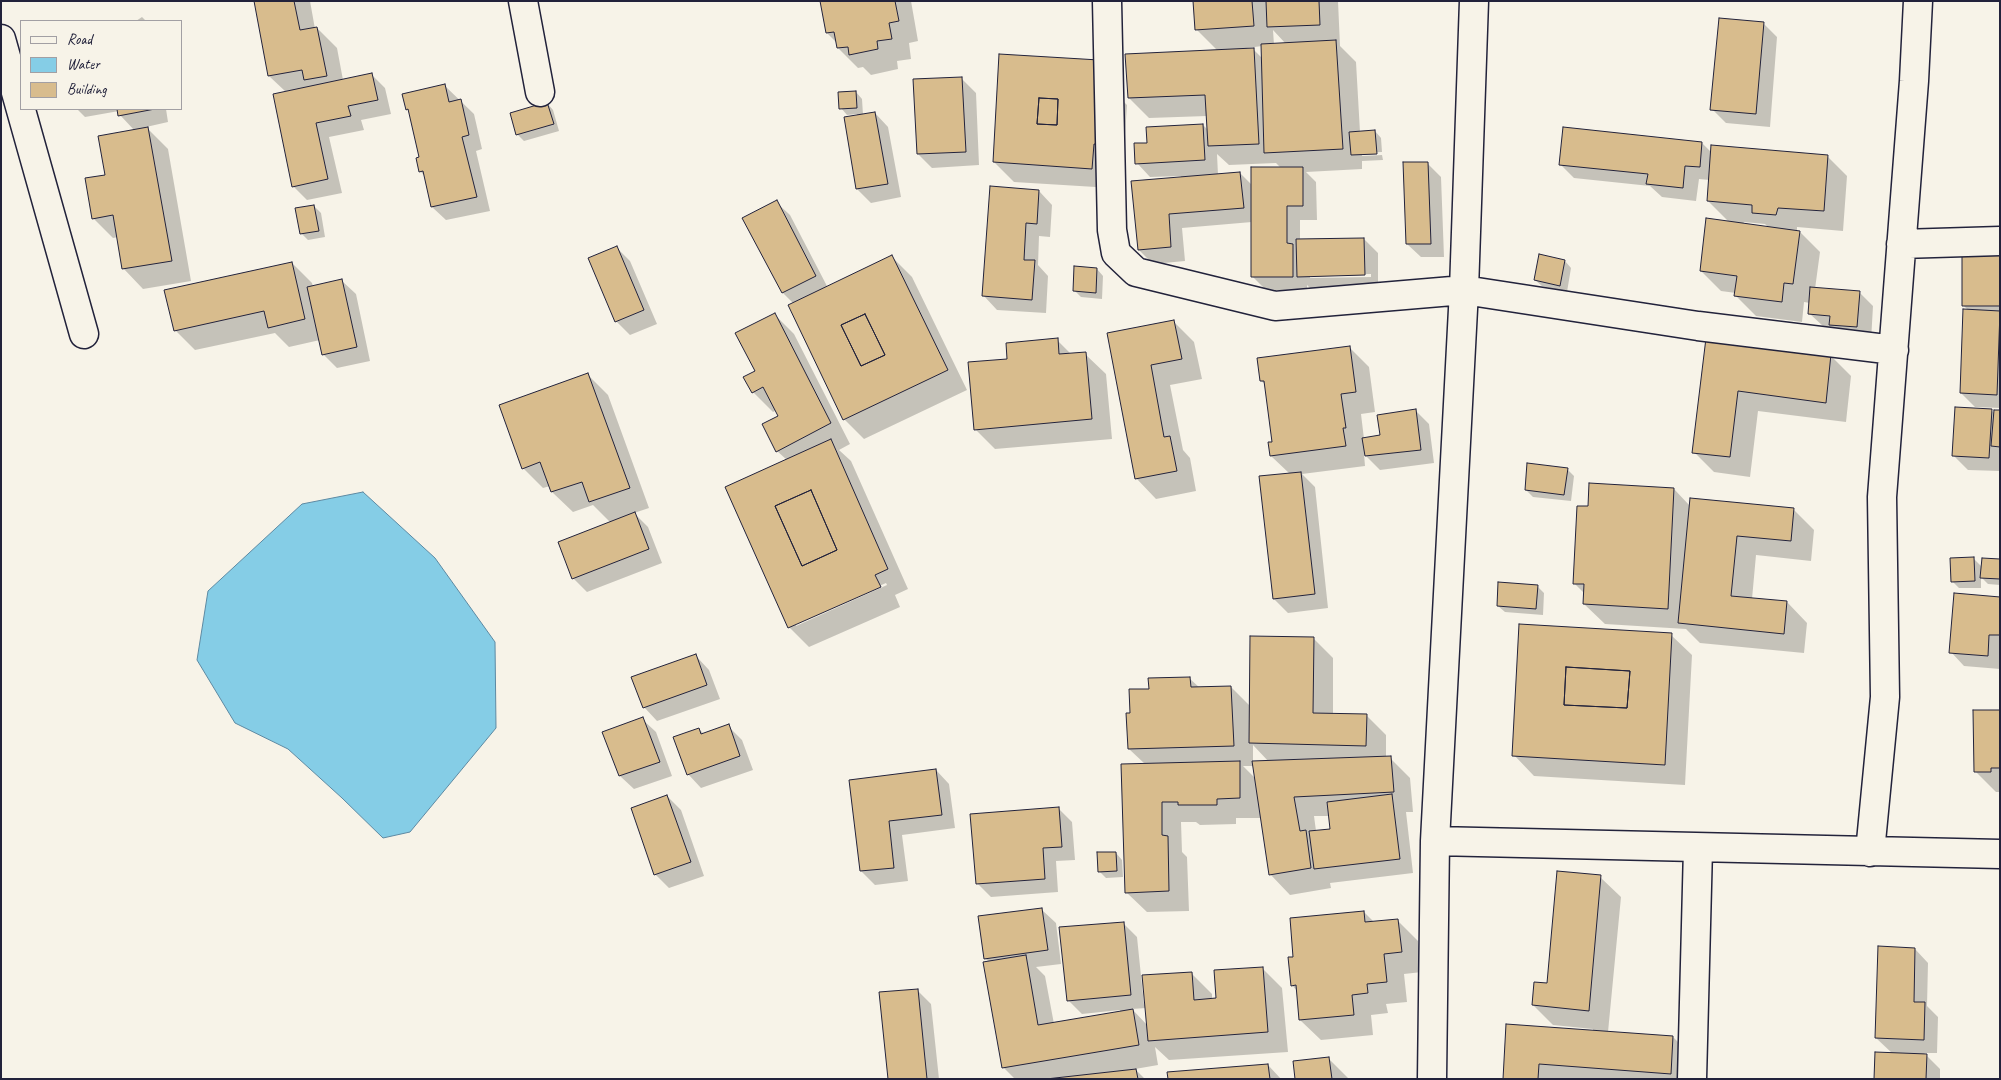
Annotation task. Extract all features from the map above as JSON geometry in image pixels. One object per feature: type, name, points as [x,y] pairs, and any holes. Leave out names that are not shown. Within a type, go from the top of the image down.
[{"type":"street","points":[[523,1],[540,92]]},
{"type":"street","points":[[1108,1],[1112,230],[1116,253],[1136,272],[1275,306],[1464,290],[1698,326],[1894,350]]},
{"type":"street","points":[[1432,1079],[1434,841],[1464,290],[1474,1]]},
{"type":"street","points":[[1870,852],[1885,697],[1882,497],[1918,1]]},
{"type":"street","points":[[1,39],[20,107]]},
{"type":"street","points":[[21,110],[84,334]]},
{"type":"street","points":[[1901,244],[2000,241]]},
{"type":"street","points":[[1434,841],[2000,854]]},
{"type":"street","points":[[1692,1079],[1698,848]]},
{"type":"water","points":[[363,492],[435,558],[495,642],[496,728],[410,832],[383,838],[288,749],[235,723],[197,660],[208,591],[302,504]]},
{"type":"building","points":[[254,1],[294,1],[300,30],[317,27],[327,76],[304,80],[302,70],[268,76]]},
{"type":"building","points":[[820,1],[895,1],[899,21],[889,23],[892,39],[877,41],[878,49],[849,55],[848,47],[837,48],[834,32],[826,33]]},
{"type":"building","points":[[1193,1],[1252,1],[1254,26],[1195,30]]},
{"type":"building","points":[[1266,1],[1319,1],[1320,25],[1267,27]]},
{"type":"building","points":[[1719,18],[1764,22],[1756,114],[1710,110]]},
{"type":"building","points":[[1336,40],[1343,149],[1264,153],[1261,44]]},
{"type":"building","points":[[1254,48],[1259,144],[1208,146],[1205,95],[1128,98],[1125,54]]},
{"type":"building","points":[[999,54],[1099,60],[1103,145],[1094,144],[1092,169],[993,162]],"holes":[[[1039,98],[1058,99],[1057,125],[1037,124]]]},
{"type":"building","points":[[372,73],[378,100],[348,106],[351,116],[316,123],[328,179],[292,187],[273,94]]},
{"type":"building","points":[[962,77],[966,152],[917,154],[913,79]]},
{"type":"building","points":[[445,84],[449,102],[461,99],[469,135],[462,137],[477,197],[431,207],[423,171],[419,172],[416,158],[419,157],[408,109],[406,110],[402,94]]},
{"type":"building","points":[[856,91],[857,108],[839,109],[838,92]]},
{"type":"building","points":[[1039,98],[1058,99],[1057,125],[1037,124]]},
{"type":"building","points":[[547,102],[554,124],[516,135],[510,113]]},
{"type":"building","points":[[117,110],[150,110],[118,116]]},
{"type":"building","points":[[875,112],[888,184],[856,189],[844,117]]},
{"type":"building","points":[[1203,124],[1205,160],[1135,164],[1134,143],[1147,143],[1146,127]]},
{"type":"building","points":[[148,127],[172,261],[122,269],[113,215],[92,219],[85,178],[105,175],[98,136]]},
{"type":"building","points":[[1563,127],[1702,142],[1700,167],[1685,166],[1683,188],[1646,184],[1648,174],[1559,165]]},
{"type":"building","points":[[1375,130],[1377,154],[1351,155],[1349,132]]},
{"type":"building","points":[[1711,145],[1828,155],[1824,211],[1778,208],[1776,215],[1752,213],[1752,205],[1707,201]]},
{"type":"building","points":[[1403,162],[1428,162],[1431,244],[1406,244]]},
{"type":"building","points":[[1251,167],[1303,167],[1303,206],[1287,206],[1287,243],[1293,244],[1293,277],[1251,277]]},
{"type":"building","points":[[1240,172],[1244,208],[1169,214],[1171,247],[1138,250],[1131,181]]},
{"type":"building","points":[[990,186],[1039,190],[1037,224],[1026,223],[1024,260],[1035,260],[1032,300],[982,296]]},
{"type":"building","points":[[777,200],[816,276],[782,293],[742,218]]},
{"type":"building","points":[[314,205],[319,231],[300,234],[295,208]]},
{"type":"building","points":[[1706,218],[1800,231],[1793,284],[1784,283],[1782,302],[1734,296],[1737,276],[1700,271]]},
{"type":"building","points":[[1364,238],[1365,275],[1297,277],[1296,239]]},
{"type":"building","points":[[617,246],[644,310],[615,322],[588,258]]},
{"type":"building","points":[[1962,249],[2000,249],[2000,306],[1962,306]]},
{"type":"building","points":[[1539,254],[1565,260],[1560,286],[1534,280]]},
{"type":"building","points":[[892,255],[948,370],[843,420],[788,305]],"holes":[[[865,314],[885,355],[861,366],[841,325]]]},
{"type":"building","points":[[292,262],[305,319],[268,328],[264,311],[174,331],[164,290]]},
{"type":"building","points":[[1074,266],[1097,268],[1096,293],[1073,291]]},
{"type":"building","points":[[342,279],[357,347],[322,355],[307,287]]},
{"type":"building","points":[[1810,287],[1860,291],[1857,327],[1829,325],[1830,316],[1808,314]]},
{"type":"building","points":[[1963,309],[2000,311],[1997,395],[1960,393]]},
{"type":"building","points":[[775,313],[831,423],[776,452],[762,424],[778,416],[763,387],[752,393],[743,377],[755,371],[735,333]]},
{"type":"building","points":[[865,314],[885,355],[861,366],[841,325]]},
{"type":"building","points":[[1174,320],[1182,359],[1151,365],[1164,437],[1170,436],[1177,471],[1135,479],[1107,333]]},
{"type":"building","points":[[1058,338],[1059,354],[1086,352],[1092,419],[974,430],[968,362],[1007,359],[1006,343]]},
{"type":"building","points":[[1706,338],[1831,354],[1826,403],[1738,391],[1730,457],[1692,453]]},
{"type":"building","points":[[1350,346],[1356,392],[1341,394],[1346,428],[1343,428],[1346,446],[1270,456],[1268,442],[1272,442],[1264,381],[1260,381],[1257,358]]},
{"type":"building","points":[[588,373],[630,488],[589,502],[582,482],[551,492],[540,462],[522,469],[499,405]]},
{"type":"building","points":[[1955,407],[1992,409],[1989,458],[1952,456]]},
{"type":"building","points":[[1416,409],[1421,450],[1365,456],[1362,438],[1380,435],[1377,415]]},
{"type":"building","points":[[1994,410],[2000,410],[2000,447],[1991,446]]},
{"type":"building","points":[[831,439],[888,569],[875,575],[881,587],[788,628],[725,487]],"holes":[[[811,490],[837,550],[802,566],[775,506]]]},
{"type":"building","points":[[1527,463],[1568,468],[1564,495],[1525,490]]},
{"type":"building","points":[[1301,472],[1315,594],[1273,599],[1259,476]]},
{"type":"building","points":[[1589,483],[1674,488],[1668,609],[1583,604],[1584,584],[1573,584],[1577,506],[1588,506]]},
{"type":"building","points":[[811,490],[837,550],[802,566],[775,506]]},
{"type":"building","points":[[1690,498],[1794,508],[1791,541],[1737,536],[1731,596],[1787,601],[1784,634],[1678,623]]},
{"type":"building","points":[[635,512],[649,549],[572,579],[558,542]]},
{"type":"building","points":[[1974,557],[1975,581],[1951,582],[1950,558]]},
{"type":"building","points":[[1982,558],[2000,559],[2000,579],[1980,578]]},
{"type":"building","points":[[1498,582],[1538,585],[1536,609],[1497,606]]},
{"type":"building","points":[[1954,593],[2000,597],[2000,635],[1989,635],[1988,656],[1949,653]]},
{"type":"building","points":[[1519,624],[1672,633],[1665,765],[1512,756]],"holes":[[[1566,667],[1630,671],[1627,708],[1564,705]]]},
{"type":"building","points":[[1250,636],[1314,637],[1313,713],[1367,714],[1366,746],[1249,743]]},
{"type":"building","points":[[696,654],[707,685],[643,708],[631,677]]},
{"type":"building","points":[[1566,667],[1630,671],[1627,708],[1564,705]]},
{"type":"building","points":[[1190,677],[1191,687],[1231,686],[1234,746],[1128,749],[1126,713],[1130,713],[1129,689],[1149,689],[1148,678]]},
{"type":"building","points":[[1973,710],[2000,710],[2000,768],[1991,768],[1991,772],[1974,772]]},
{"type":"building","points":[[643,717],[660,762],[619,776],[602,732]]},
{"type":"building","points":[[729,724],[740,756],[687,775],[673,737],[699,728],[701,734]]},
{"type":"building","points":[[1391,756],[1394,792],[1294,797],[1300,831],[1306,830],[1311,868],[1269,875],[1252,761]]},
{"type":"building","points":[[1240,761],[1240,798],[1217,799],[1217,805],[1178,805],[1178,802],[1162,802],[1162,835],[1168,836],[1169,891],[1125,893],[1121,764]]},
{"type":"building","points":[[936,769],[942,815],[889,821],[894,868],[860,871],[849,780]]},
{"type":"building","points":[[1392,794],[1400,859],[1314,869],[1309,831],[1330,829],[1327,802]]},
{"type":"building","points":[[667,795],[691,862],[654,875],[631,808]]},
{"type":"building","points":[[1059,807],[1062,847],[1043,848],[1045,879],[976,884],[970,814]]},
{"type":"building","points":[[1097,852],[1116,852],[1117,871],[1098,872]]},
{"type":"building","points":[[1557,871],[1601,875],[1589,1011],[1532,1005],[1534,982],[1547,983]]},
{"type":"building","points":[[1042,908],[1048,950],[984,959],[978,916]]},
{"type":"building","points":[[1364,911],[1365,922],[1398,919],[1402,952],[1384,954],[1387,982],[1367,984],[1368,993],[1352,995],[1354,1015],[1299,1020],[1296,985],[1291,986],[1288,957],[1293,957],[1290,918]]},
{"type":"building","points":[[1124,922],[1131,995],[1067,1001],[1059,927]]},
{"type":"building","points":[[1878,946],[1915,948],[1914,1002],[1925,1002],[1924,1040],[1875,1038]]},
{"type":"building","points":[[1026,955],[1038,1025],[1133,1009],[1139,1045],[1002,1068],[983,962]]},
{"type":"building","points":[[1263,967],[1268,1032],[1148,1041],[1142,975],[1192,972],[1194,1000],[1216,998],[1214,970]]},
{"type":"building","points":[[918,989],[927,1079],[888,1079],[879,992]]},
{"type":"building","points":[[1506,1024],[1673,1036],[1671,1074],[1539,1064],[1538,1079],[1503,1079]]},
{"type":"building","points":[[1875,1052],[1927,1054],[1926,1079],[1874,1079]]},
{"type":"building","points":[[1329,1057],[1332,1079],[1295,1079],[1293,1061]]},
{"type":"building","points":[[1268,1064],[1270,1079],[1168,1079],[1167,1072]]},
{"type":"building","points":[[1136,1069],[1138,1079],[1046,1079]]}]
